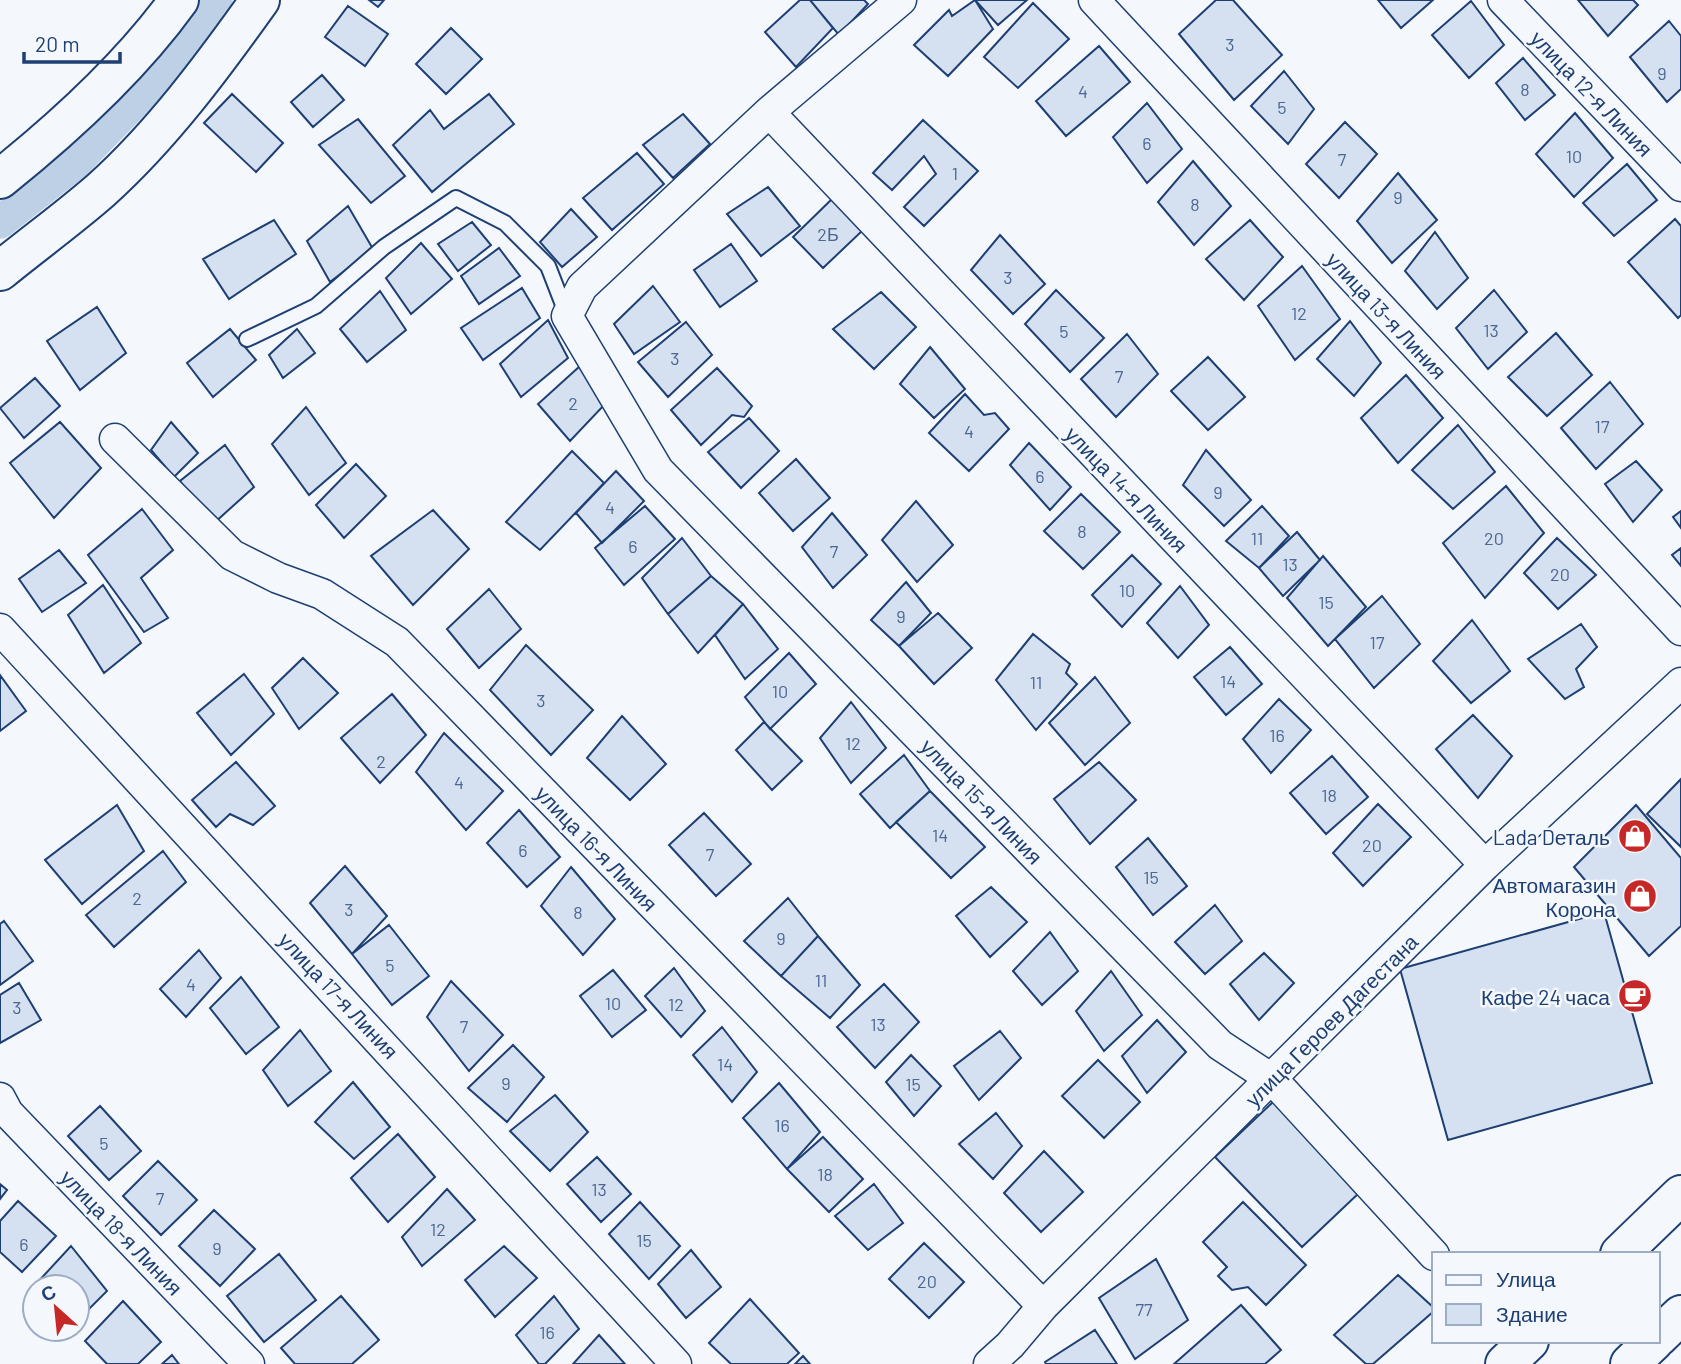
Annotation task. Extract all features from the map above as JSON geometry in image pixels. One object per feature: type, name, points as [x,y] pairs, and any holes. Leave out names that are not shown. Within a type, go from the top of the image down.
[{"type":"main road","points":[[0,179],[68,121],[138,50],[179,0]]},
{"type":"main road","points":[[0,271],[102,189],[177,108],[227,48],[260,0]]},
{"type":"main road","points":[[1622,1252],[1681,1195]]},
{"type":"main road","points":[[1660,1335],[1681,1315]]},
{"type":"main road","points":[[1630,1364],[1652,1343]]},
{"type":"street","points":[[567,316],[582,287],[769,112],[901,0]]},
{"type":"street","name":"улица 13-я Линия","points":[[1094,0],[1681,630]]},
{"type":"street","name":"улица 12-я Линия","points":[[1503,0],[1681,187]]},
{"type":"street","name":"улица 14-я Линия","points":[[769,112],[1485,865]]},
{"type":"street","name":"улица 15-я Линия","points":[[567,316],[658,470],[1220,1045],[1273,1080],[1432,1253]]},
{"type":"street","name":"улица 16-я Линия","points":[[115,439],[232,555],[278,578],[322,594],[397,642],[1043,1306]]},
{"type":"street","name":"улица 17-я Линия","points":[[0,629],[676,1364]]},
{"type":"street","name":"улица Героев Дагестана","points":[[989,1364],[1010,1345],[1043,1306],[1273,1080],[1485,865],[1681,683]]},
{"type":"street","name":"улица 18-я Линия","points":[[0,1098],[8,1113],[249,1364]]},
{"type":"lane","points":[[247,340],[316,306],[384,247],[456,198],[505,223],[548,266],[567,316]]},
{"type":"building","points":[[369,0],[384,0],[378,7]]},
{"type":"building","points":[[800,0],[810,0],[833,28],[796,67],[765,32]]},
{"type":"building","points":[[810,0],[864,0],[868,4],[839,35]]},
{"type":"building","points":[[975,0],[1027,0],[998,25]]},
{"type":"building","points":[[975,0],[993,29],[948,76],[914,45],[949,10],[952,16]]},
{"type":"building","points":[[1216,0],[1233,0],[1282,55],[1234,100],[1179,34]]},
{"type":"building","points":[[1378,0],[1433,0],[1401,28]]},
{"type":"building","points":[[1578,0],[1633,0],[1638,5],[1608,36]]},
{"type":"building","points":[[1471,1],[1504,45],[1469,78],[1432,35]]},
{"type":"building","points":[[1033,3],[1069,39],[1018,88],[984,57]]},
{"type":"building","points":[[348,6],[388,34],[365,66],[325,37]]},
{"type":"building","points":[[1669,21],[1681,36],[1681,89],[1667,102],[1630,57]]},
{"type":"building","points":[[451,28],[482,59],[446,94],[416,64]]},
{"type":"building","points":[[1099,46],[1130,82],[1066,136],[1036,101]]},
{"type":"building","points":[[1523,58],[1555,95],[1525,120],[1496,83]]},
{"type":"building","points":[[1284,71],[1314,109],[1288,144],[1251,106]]},
{"type":"building","points":[[322,75],[344,100],[313,127],[291,102]]},
{"type":"building","points":[[232,94],[283,143],[256,172],[204,123]]},
{"type":"building","points":[[489,94],[514,124],[432,192],[393,145],[430,110],[444,129]]},
{"type":"building","points":[[1147,103],[1182,149],[1147,183],[1113,137]]},
{"type":"building","points":[[1575,113],[1613,158],[1574,197],[1536,154]]},
{"type":"building","points":[[683,114],[710,144],[673,178],[643,145]]},
{"type":"building","points":[[358,119],[405,176],[371,203],[319,145]]},
{"type":"building","points":[[923,120],[978,171],[924,226],[904,207],[936,174],[924,156],[892,190],[873,173]]},
{"type":"building","points":[[1345,122],[1377,154],[1339,198],[1306,164]]},
{"type":"building","points":[[637,153],[664,184],[612,230],[583,198]]},
{"type":"building","points":[[1193,161],[1231,206],[1194,245],[1158,202]]},
{"type":"building","points":[[1627,164],[1657,200],[1614,236],[1583,203]]},
{"type":"building","points":[[1398,173],[1437,220],[1392,263],[1357,221]]},
{"type":"building","points":[[768,187],[800,226],[761,256],[727,214]]},
{"type":"building","points":[[833,198],[862,231],[823,268],[793,237]]},
{"type":"building","points":[[348,206],[373,249],[330,282],[307,241]]},
{"type":"building","points":[[571,209],[597,237],[562,267],[540,242]]},
{"type":"building","points":[[1675,219],[1681,226],[1681,315],[1678,318],[1628,262]]},
{"type":"building","points":[[274,220],[296,254],[229,299],[203,259]]},
{"type":"building","points":[[1250,220],[1283,257],[1244,300],[1206,259]]},
{"type":"building","points":[[472,222],[491,245],[458,271],[438,244]]},
{"type":"building","points":[[1435,232],[1468,278],[1437,309],[1405,271]]},
{"type":"building","points":[[1000,235],[1045,284],[1013,314],[971,270]]},
{"type":"building","points":[[421,243],[452,279],[411,314],[386,278]]},
{"type":"building","points":[[731,244],[757,281],[720,307],[694,270]]},
{"type":"building","points":[[499,248],[520,276],[479,304],[461,276]]},
{"type":"building","points":[[1302,266],[1340,319],[1295,360],[1258,306]]},
{"type":"building","points":[[653,286],[680,322],[634,354],[614,324]]},
{"type":"building","points":[[522,288],[540,318],[483,360],[461,328]]},
{"type":"building","points":[[1056,290],[1104,338],[1070,372],[1025,324]]},
{"type":"building","points":[[1494,290],[1527,332],[1488,369],[1456,328]]},
{"type":"building","points":[[380,291],[406,330],[367,362],[340,329]]},
{"type":"building","points":[[881,292],[916,327],[874,369],[833,329]]},
{"type":"building","points":[[97,307],[126,353],[80,390],[47,341]]},
{"type":"building","points":[[548,320],[568,358],[521,397],[500,364]]},
{"type":"building","points":[[1350,321],[1381,363],[1354,396],[1317,359]]},
{"type":"building","points":[[686,322],[712,355],[668,397],[638,362]]},
{"type":"building","points":[[230,329],[256,360],[213,397],[187,363]]},
{"type":"building","points":[[297,329],[315,353],[283,378],[269,355]]},
{"type":"building","points":[[1556,333],[1592,375],[1547,416],[1508,377]]},
{"type":"building","points":[[1127,334],[1158,374],[1116,417],[1081,379]]},
{"type":"building","points":[[930,347],[965,389],[934,418],[900,384]]},
{"type":"building","points":[[1208,357],[1245,397],[1208,430],[1171,391]]},
{"type":"building","points":[[580,366],[607,402],[570,441],[538,404]]},
{"type":"building","points":[[717,368],[752,406],[744,417],[732,415],[701,445],[671,410]]},
{"type":"building","points":[[1406,375],[1443,418],[1398,463],[1361,418]]},
{"type":"building","points":[[35,378],[60,406],[24,438],[0,408]]},
{"type":"building","points":[[1610,382],[1643,424],[1596,469],[1561,428]]},
{"type":"building","points":[[965,394],[984,415],[995,413],[1009,429],[969,471],[929,433]]},
{"type":"building","points":[[306,407],[346,463],[309,495],[272,444]]},
{"type":"building","points":[[749,418],[779,451],[741,488],[708,452]]},
{"type":"building","points":[[60,422],[101,468],[54,518],[10,463]]},
{"type":"building","points":[[171,422],[198,453],[174,477],[151,450]]},
{"type":"building","points":[[1458,425],[1495,472],[1453,509],[1412,470]]},
{"type":"building","points":[[1029,443],[1071,487],[1050,510],[1010,465]]},
{"type":"building","points":[[225,445],[254,487],[213,524],[180,481]]},
{"type":"building","points":[[1206,450],[1251,500],[1224,526],[1183,485]]},
{"type":"building","points":[[572,451],[604,483],[540,550],[506,522]]},
{"type":"building","points":[[796,459],[830,498],[793,531],[759,493]]},
{"type":"building","points":[[1636,461],[1662,490],[1633,522],[1605,484]]},
{"type":"building","points":[[356,464],[386,496],[344,538],[316,505]]},
{"type":"building","points":[[616,471],[644,501],[602,543],[576,513]]},
{"type":"building","points":[[1506,486],[1544,533],[1485,598],[1443,543]]},
{"type":"building","points":[[1081,494],[1120,532],[1083,569],[1044,531]]},
{"type":"building","points":[[916,501],[953,545],[917,582],[882,540]]},
{"type":"building","points":[[645,506],[675,539],[624,585],[595,548]]},
{"type":"building","points":[[1262,506],[1289,536],[1259,568],[1226,541]]},
{"type":"building","points":[[142,509],[173,550],[141,578],[168,618],[144,632],[88,555]]},
{"type":"building","points":[[433,510],[469,549],[413,605],[371,556]]},
{"type":"building","points":[[1681,511],[1681,528],[1673,517]]},
{"type":"building","points":[[832,513],[867,555],[833,588],[802,547]]},
{"type":"building","points":[[1297,532],[1320,560],[1283,596],[1259,568]]},
{"type":"building","points":[[682,538],[711,576],[668,614],[642,578]]},
{"type":"building","points":[[1557,538],[1596,575],[1558,609],[1524,573]]},
{"type":"building","points":[[1681,548],[1681,566],[1672,555]]},
{"type":"building","points":[[59,550],[86,583],[42,612],[19,579]]},
{"type":"building","points":[[1132,555],[1161,584],[1122,627],[1092,595]]},
{"type":"building","points":[[1323,556],[1366,607],[1328,646],[1287,598]]},
{"type":"building","points":[[711,576],[743,604],[698,653],[668,614]]},
{"type":"building","points":[[906,582],[931,613],[899,646],[871,620]]},
{"type":"building","points":[[103,585],[141,643],[104,673],[68,615]]},
{"type":"building","points":[[1180,586],[1209,625],[1178,658],[1147,623]]},
{"type":"building","points":[[489,589],[521,629],[479,668],[447,629]]},
{"type":"building","points":[[1382,596],[1420,644],[1374,688],[1335,639]]},
{"type":"building","points":[[743,604],[778,649],[745,679],[715,635]]},
{"type":"building","points":[[938,613],[972,648],[934,684],[899,646]]},
{"type":"building","points":[[1472,620],[1510,671],[1471,703],[1433,661]]},
{"type":"building","points":[[1581,624],[1597,647],[1576,669],[1584,687],[1565,699],[1528,659]]},
{"type":"building","points":[[1033,634],[1070,664],[1066,673],[1077,684],[1036,730],[996,680]]},
{"type":"building","points":[[526,645],[593,710],[551,755],[490,690]]},
{"type":"building","points":[[1230,647],[1262,684],[1226,715],[1194,677]]},
{"type":"building","points":[[789,653],[816,684],[770,729],[745,697]]},
{"type":"building","points":[[303,658],[338,693],[299,729],[272,688]]},
{"type":"building","points":[[244,674],[274,714],[231,755],[197,713]]},
{"type":"building","points":[[0,675],[26,711],[0,731]]},
{"type":"building","points":[[1095,677],[1130,723],[1085,765],[1049,723]]},
{"type":"building","points":[[392,694],[426,735],[380,783],[341,738]]},
{"type":"building","points":[[1279,699],[1311,730],[1271,773],[1243,739]]},
{"type":"building","points":[[851,702],[886,748],[851,783],[820,738]]},
{"type":"building","points":[[1473,715],[1512,756],[1478,798],[1436,749]]},
{"type":"building","points":[[622,716],[666,764],[630,800],[587,758]]},
{"type":"building","points":[[764,722],[802,761],[772,790],[736,750]]},
{"type":"building","points":[[444,733],[503,791],[466,830],[416,772]]},
{"type":"building","points":[[904,755],[930,791],[890,828],[860,794]]},
{"type":"building","points":[[1332,756],[1368,797],[1326,834],[1290,793]]},
{"type":"building","points":[[236,762],[275,806],[253,825],[230,814],[216,827],[192,800]]},
{"type":"building","points":[[1099,762],[1136,800],[1090,844],[1054,799]]},
{"type":"building","points":[[1681,779],[1681,847],[1647,814]]},
{"type":"building","points":[[930,791],[985,847],[951,878],[896,822]]},
{"type":"building","points":[[1378,804],[1411,837],[1363,886],[1333,853]]},
{"type":"building","points":[[117,805],[144,851],[82,904],[45,860]]},
{"type":"building","name":"Автомагазин Корона","points":[[1636,805],[1681,858],[1681,926],[1649,956],[1574,867]]},
{"type":"building","points":[[519,810],[560,857],[527,887],[487,843]]},
{"type":"building","points":[[704,813],[751,864],[716,896],[669,845]]},
{"type":"building","points":[[1148,838],[1187,886],[1153,915],[1116,867]]},
{"type":"building","points":[[163,851],[186,882],[114,947],[86,915]]},
{"type":"building","points":[[345,866],[387,916],[352,954],[310,903]]},
{"type":"building","points":[[571,867],[615,919],[583,955],[541,906]]},
{"type":"building","points":[[991,887],[1027,922],[990,957],[956,916]]},
{"type":"building","points":[[788,898],[818,936],[781,976],[744,941]]},
{"type":"building","points":[[1215,905],[1242,941],[1205,974],[1175,942]]},
{"type":"building","points":[[1604,912],[1652,1083],[1448,1140],[1400,969]]},
{"type":"building","points":[[4,921],[33,961],[0,985],[0,924]]},
{"type":"building","points":[[389,925],[429,976],[392,1005],[352,954]]},
{"type":"building","points":[[1050,932],[1078,971],[1042,1005],[1013,971]]},
{"type":"building","points":[[818,936],[860,985],[830,1018],[781,976]]},
{"type":"building","points":[[199,950],[221,978],[186,1017],[160,989]]},
{"type":"building","points":[[1264,953],[1294,983],[1259,1020],[1230,984]]},
{"type":"building","points":[[674,968],[705,1011],[681,1037],[645,996]]},
{"type":"building","points":[[613,970],[646,1010],[612,1037],[580,996]]},
{"type":"building","points":[[1111,971],[1142,1015],[1104,1051],[1076,1011]]},
{"type":"building","points":[[241,977],[279,1027],[246,1054],[210,1008]]},
{"type":"building","points":[[451,981],[503,1035],[469,1071],[427,1017]]},
{"type":"building","points":[[19,983],[41,1020],[0,1043],[0,995]]},
{"type":"building","points":[[884,984],[919,1022],[875,1068],[837,1027]]},
{"type":"building","points":[[1157,1020],[1186,1052],[1147,1093],[1122,1056]]},
{"type":"building","points":[[722,1027],[757,1072],[732,1102],[693,1055]]},
{"type":"building","points":[[300,1030],[331,1071],[288,1106],[263,1070]]},
{"type":"building","points":[[1000,1031],[1021,1058],[979,1100],[954,1066]]},
{"type":"building","points":[[513,1045],[544,1077],[507,1122],[468,1088]]},
{"type":"building","points":[[911,1055],[941,1086],[914,1116],[886,1082]]},
{"type":"building","points":[[1098,1060],[1140,1102],[1104,1138],[1062,1096]]},
{"type":"building","points":[[353,1082],[390,1127],[354,1159],[315,1122]]},
{"type":"building","points":[[779,1083],[820,1132],[787,1169],[743,1118]]},
{"type":"building","points":[[555,1095],[588,1132],[550,1171],[510,1131]]},
{"type":"building","points":[[1273,1102],[1360,1192],[1302,1247],[1215,1157]]},
{"type":"building","points":[[100,1106],[141,1151],[109,1180],[68,1136]]},
{"type":"building","points":[[996,1113],[1022,1146],[993,1179],[959,1144]]},
{"type":"building","points":[[398,1134],[435,1177],[388,1222],[351,1178]]},
{"type":"building","points":[[823,1137],[863,1179],[829,1212],[787,1169]]},
{"type":"building","points":[[1044,1151],[1083,1192],[1041,1232],[1004,1193]]},
{"type":"building","points":[[597,1157],[631,1194],[601,1222],[567,1184]]},
{"type":"building","points":[[158,1161],[197,1200],[161,1235],[123,1196]]},
{"type":"building","points":[[0,1184],[7,1190],[0,1199]]},
{"type":"building","points":[[874,1184],[903,1223],[868,1250],[835,1216]]},
{"type":"building","points":[[447,1189],[475,1220],[422,1266],[402,1237]]},
{"type":"building","points":[[18,1201],[56,1236],[22,1272],[0,1252],[0,1221]]},
{"type":"building","points":[[640,1202],[680,1246],[649,1279],[609,1234]]},
{"type":"building","points":[[1243,1202],[1306,1265],[1266,1305],[1248,1287],[1232,1290],[1218,1276],[1227,1267],[1203,1242]]},
{"type":"building","points":[[214,1210],[255,1249],[220,1286],[179,1246]]},
{"type":"building","points":[[924,1243],[964,1282],[929,1318],[889,1279]]},
{"type":"building","points":[[71,1246],[107,1291],[91,1307],[91,1273],[46,1273]]},
{"type":"building","points":[[504,1246],[537,1278],[495,1317],[465,1280]]},
{"type":"building","points":[[691,1250],[721,1287],[686,1318],[658,1284]]},
{"type":"building","points":[[279,1254],[316,1300],[264,1342],[227,1296]]},
{"type":"building","points":[[1156,1259],[1188,1320],[1135,1359],[1099,1298]]},
{"type":"building","points":[[1398,1275],[1432,1306],[1432,1313],[1373,1364],[1366,1364],[1334,1335]]},
{"type":"building","points":[[341,1296],[379,1340],[352,1364],[295,1364],[281,1348]]},
{"type":"building","points":[[554,1296],[579,1329],[545,1364],[539,1364],[516,1335]]},
{"type":"building","points":[[750,1299],[799,1353],[787,1364],[731,1364],[709,1343]]},
{"type":"building","points":[[123,1301],[161,1342],[138,1364],[107,1364],[87,1343],[91,1343],[91,1335]]},
{"type":"building","points":[[1241,1305],[1281,1350],[1265,1364],[1174,1364]]},
{"type":"building","points":[[1095,1330],[1117,1364],[1046,1364],[1045,1362]]},
{"type":"building","points":[[599,1335],[625,1364],[573,1364]]},
{"type":"building","points":[[172,1355],[179,1364],[162,1364]]},
{"type":"building","points":[[803,1356],[810,1364],[795,1364]]},
{"type":"waterway","points":[[0,222],[75,163],[151,85],[216,0]]},
{"type":"place","name":"Lada Dеталь","points":[[1635,836]]},
{"type":"place","name":"Автомагазин Корона","points":[[1640,896]]},
{"type":"place","name":"Кафе 24 часа","points":[[1635,996]]}]
